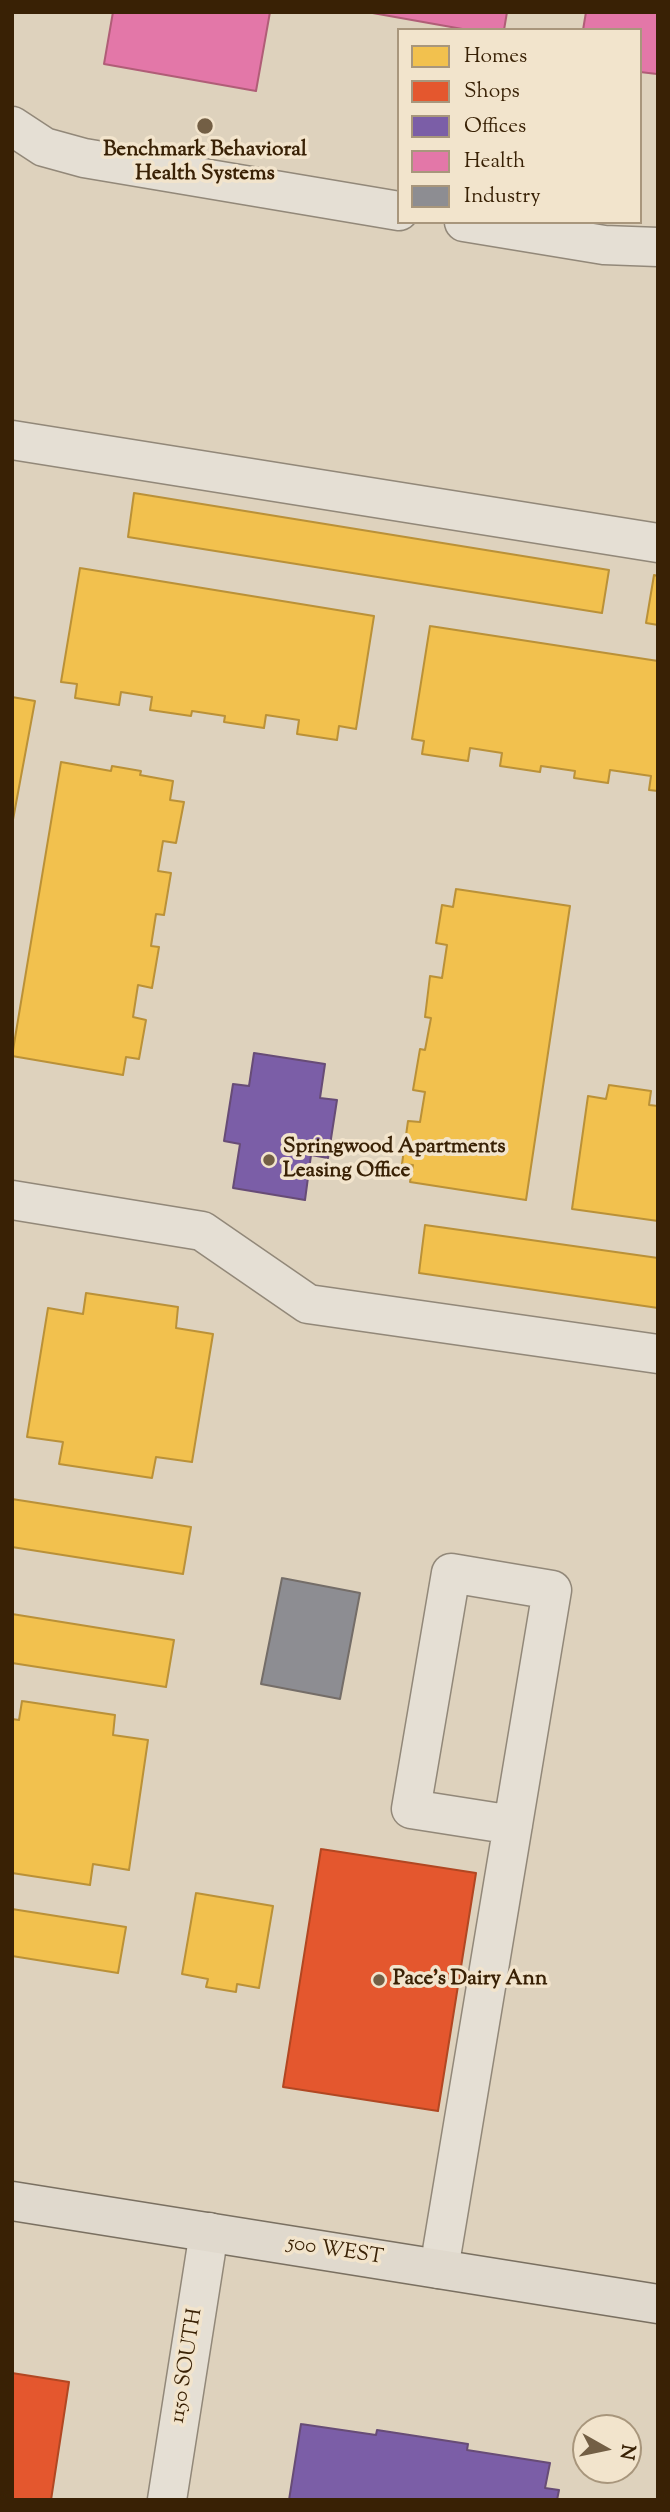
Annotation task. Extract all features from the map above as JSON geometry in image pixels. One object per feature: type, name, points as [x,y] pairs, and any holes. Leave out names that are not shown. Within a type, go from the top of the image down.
[{"type":"main road","name":"500 WEST","points":[[12,2201],[658,2304]]},
{"type":"street","points":[[12,126],[44,147],[84,158],[397,211]]},
{"type":"street","points":[[476,224],[604,245],[658,247]]},
{"type":"street","points":[[12,440],[658,542]]},
{"type":"street","points":[[12,1200],[202,1231],[308,1304],[658,1354]]},
{"type":"street","points":[[439,2269],[513,1825],[552,1590],[451,1573],[411,1809],[513,1825]]},
{"type":"street","name":"1150 SOUTH","points":[[167,2500],[209,2232]]},
{"type":"building: Homes","points":[[134,493],[609,570],[602,613],[128,537]]},
{"type":"building: Homes","points":[[80,568],[374,616],[356,729],[339,726],[337,740],[297,734],[299,720],[266,715],[264,728],[224,722],[225,716],[192,711],[191,716],[150,710],[152,697],[121,692],[119,705],[75,698],[77,684],[61,682]]},
{"type":"building: Homes","points":[[654,575],[658,576],[658,625],[646,623]]},
{"type":"building: Homes","points":[[430,626],[658,661],[658,791],[649,790],[651,776],[610,770],[608,783],[574,778],[575,771],[541,766],[540,772],[500,766],[502,753],[470,748],[468,761],[422,754],[424,741],[412,739]]},
{"type":"building: Homes","points":[[12,697],[35,701],[12,825]]},
{"type":"building: Homes","points":[[61,762],[111,771],[112,766],[173,781],[170,800],[184,802],[176,843],[163,841],[158,871],[171,873],[164,915],[156,914],[151,946],[159,947],[152,988],[138,985],[133,1017],[146,1020],[139,1059],[126,1057],[123,1075],[12,1056]]},
{"type":"building: Homes","points":[[456,889],[570,906],[526,1200],[410,1182],[413,1165],[402,1164],[408,1121],[420,1122],[425,1092],[413,1090],[420,1049],[425,1050],[431,1018],[425,1017],[430,976],[442,978],[447,945],[436,943],[442,905],[453,907]]},
{"type":"building: Homes","points":[[609,1085],[651,1091],[649,1105],[658,1106],[658,1221],[572,1209],[588,1096],[606,1099]]},
{"type":"building: Homes","points":[[425,1225],[658,1258],[658,1308],[419,1273]]},
{"type":"building: Homes","points":[[86,1293],[178,1307],[176,1328],[213,1334],[192,1462],[156,1457],[152,1478],[59,1464],[63,1442],[27,1437],[48,1308],[83,1314]]},
{"type":"building: Homes","points":[[12,1499],[191,1527],[183,1574],[12,1547]]},
{"type":"building: Homes","points":[[12,1614],[174,1640],[166,1687],[12,1663]]},
{"type":"building: Homes","points":[[22,1701],[115,1715],[113,1735],[148,1740],[129,1870],[93,1864],[90,1885],[12,1873],[12,1719],[19,1720]]},
{"type":"building: Homes","points":[[196,1893],[273,1906],[259,1988],[237,1984],[236,1992],[206,1987],[208,1979],[182,1974]]},
{"type":"building: Homes","points":[[12,1909],[126,1927],[118,1973],[12,1956]]},
{"type":"building: Shops","name":"Pace's Dairy Ann","points":[[321,1849],[476,1873],[438,2111],[283,2087]]},
{"type":"building: Shops","points":[[12,2373],[69,2382],[51,2500],[12,2500]]},
{"type":"building: Offices","points":[[254,1053],[325,1064],[320,1098],[337,1100],[328,1158],[311,1155],[305,1200],[233,1188],[240,1144],[224,1141],[233,1084],[249,1086]]},
{"type":"building: Offices","points":[[301,2424],[376,2435],[377,2430],[468,2444],[467,2450],[550,2463],[545,2488],[559,2490],[557,2500],[289,2500]]},
{"type":"building: Health","points":[[113,12],[270,12],[256,91],[104,64]]},
{"type":"building: Health","points":[[367,12],[507,12],[504,28],[457,28]]},
{"type":"building: Health","points":[[586,12],[658,12],[657,74],[642,72],[642,28],[583,28]]},
{"type":"building: Industry","points":[[282,1578],[360,1593],[340,1699],[261,1684]]},
{"type":"place","name":"Benchmark Behavioral Health Systems","points":[[205,126]]},
{"type":"place","name":"Springwood Apartments Leasing Office","points":[[269,1160]]},
{"type":"place","name":"Pace's Dairy Ann","points":[[379,1980]]}]
